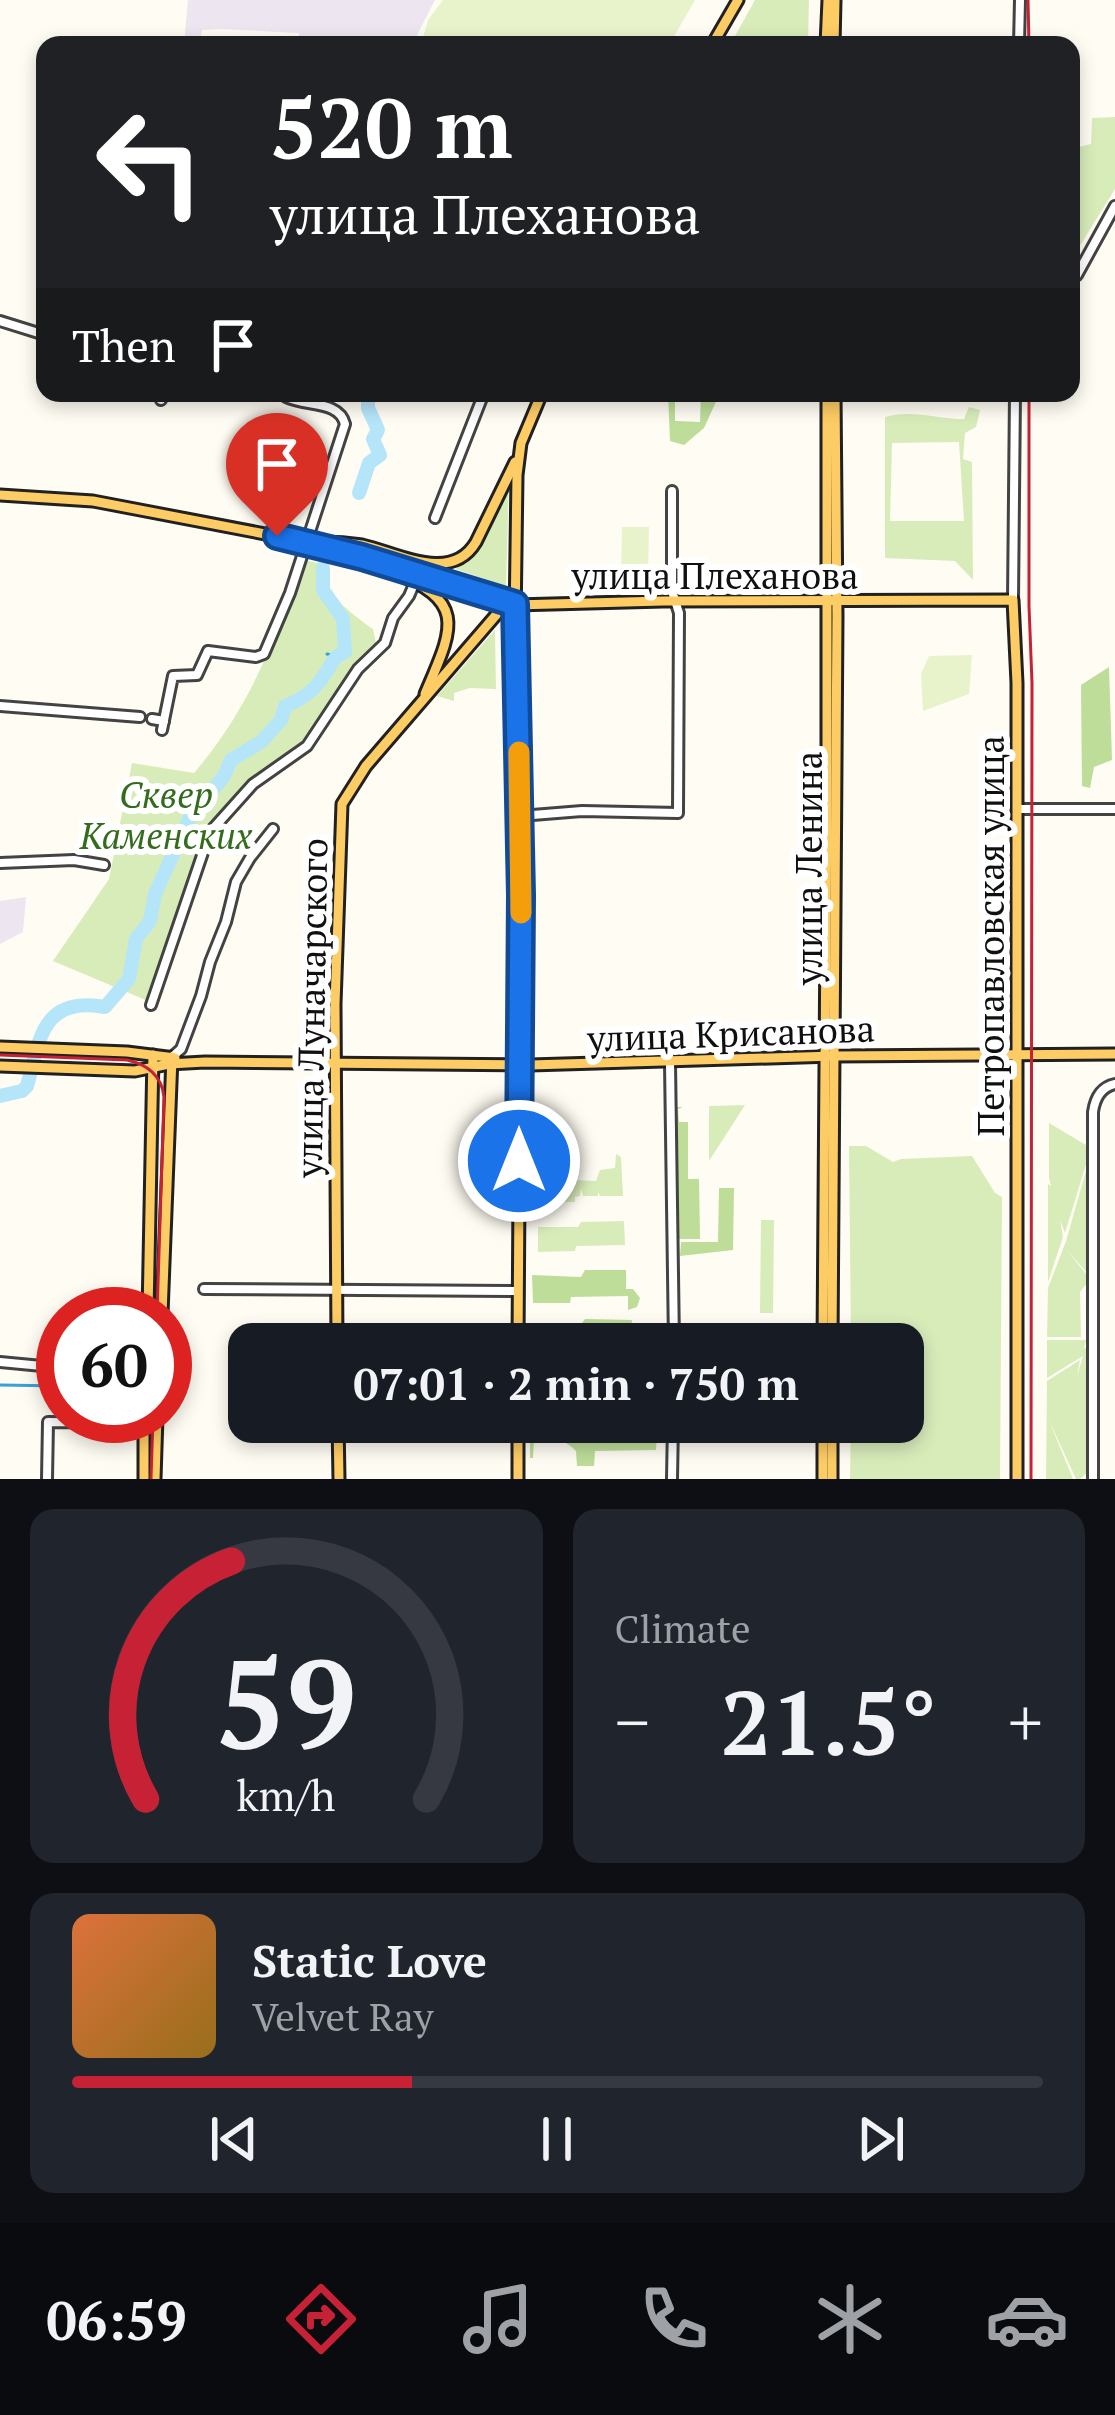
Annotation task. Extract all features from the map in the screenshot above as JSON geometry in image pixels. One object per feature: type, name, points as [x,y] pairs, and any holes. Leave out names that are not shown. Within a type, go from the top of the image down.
[{"type":"main road","points":[[717,36],[738,0]]},
{"type":"main road","points":[[830,36],[831,0]]},
{"type":"main road","points":[[306,544],[362,545],[424,562],[461,559],[476,542],[538,402]]},
{"type":"main road","name":"улица Ленина","points":[[828,1323],[831,402]]},
{"type":"main road","points":[[517,457],[511,604],[520,816],[518,1323]]},
{"type":"main road","points":[[0,495],[93,501],[206,522],[306,544],[415,582],[438,598],[449,620],[420,705]]},
{"type":"main road","name":"улица Плеханова","points":[[306,544],[511,604],[1013,600]]},
{"type":"main road","name":"Петропавловская улица","points":[[1013,600],[1017,682],[1017,1479]]},
{"type":"main road","name":"улица Луначарского","points":[[337,1323],[336,945],[342,804],[358,776],[511,604]]},
{"type":"main road","name":"улица Крисанова","points":[[0,1047],[205,1062],[335,1064],[1115,1054]]},
{"type":"main road","points":[[149,1287],[153,1055]]},
{"type":"main road","points":[[163,1287],[172,1060]]},
{"type":"main road","name":"улица Крисанова","points":[[0,1066],[115,1070],[153,1068],[172,1060]]},
{"type":"main road","points":[[144,1443],[144,1479]]},
{"type":"main road","points":[[155,1479],[157,1443]]},
{"type":"main road","points":[[338,1443],[339,1479]]},
{"type":"main road","points":[[518,1443],[518,1479]]},
{"type":"main road","points":[[827,1443],[827,1479]]},
{"type":"street","points":[[1019,0],[1019,36]]},
{"type":"street","points":[[1080,270],[1115,206]]},
{"type":"street","points":[[0,321],[36,331]]},
{"type":"street","points":[[152,719],[163,726],[175,675],[200,673],[208,651],[265,653],[290,593],[345,420],[337,409],[300,402]]},
{"type":"street","points":[[435,518],[480,402]]},
{"type":"street","name":"Петропавловская улица","points":[[1013,600],[1015,402]]},
{"type":"street","points":[[520,816],[582,811],[678,813],[679,613],[672,591],[672,491]]},
{"type":"street","points":[[151,1005],[210,832],[253,784],[307,746],[358,669],[385,643],[393,618],[415,582]]},
{"type":"street","points":[[0,706],[140,717]]},
{"type":"street","points":[[1017,809],[1115,809]]},
{"type":"street","points":[[172,1060],[181,1049],[201,996],[236,882],[273,829]]},
{"type":"street","points":[[0,863],[74,860],[104,866]]},
{"type":"street","points":[[670,1063],[674,1323]]},
{"type":"street","points":[[1093,1479],[1093,1112],[1101,1091],[1115,1084]]},
{"type":"street","points":[[204,1289],[518,1291]]},
{"type":"street","points":[[0,1362],[36,1365]]},
{"type":"street","points":[[47,1479],[48,1443]]},
{"type":"street","points":[[672,1479],[673,1443]]},
{"type":"shaded area","points":[[188,0],[435,0],[417,36],[299,36],[220,29],[185,36]]},
{"type":"shaded area","points":[[26,897],[23,932],[0,944],[0,901]]},
{"type":"green space","points":[[443,0],[695,0],[674,36],[423,36],[428,20]]},
{"type":"green space","points":[[755,0],[809,0],[808,36],[735,36]]},
{"type":"green space","points":[[1115,117],[1115,189],[1080,245],[1080,147],[1091,144],[1092,118]]},
{"type":"green space","points":[[668,402],[675,402],[675,421],[700,422],[701,402],[716,402],[704,428],[684,445],[670,441]]},
{"type":"green space","points":[[969,407],[980,410],[976,427],[965,433],[963,459],[972,462],[973,580],[955,561],[885,558],[885,417],[914,414],[964,419]],"holes":[[[959,442],[964,521],[890,521],[892,443]]]},
{"type":"green space","points":[[509,479],[506,586],[455,569],[476,552]]},
{"type":"green space","points":[[622,527],[649,527],[648,576],[621,576]]},
{"type":"green space","name":"Сквер Каменских","points":[[304,560],[322,564],[320,578],[373,629],[376,643],[296,750],[240,793],[207,831],[148,1001],[53,961],[109,879],[132,763],[194,773],[246,698]]},
{"type":"green space","points":[[495,630],[496,689],[470,688],[454,693],[454,701],[437,696]]},
{"type":"green space","points":[[972,655],[969,694],[923,711],[921,674],[929,656]]},
{"type":"green space","points":[[1109,667],[1112,760],[1094,767],[1090,788],[1082,786],[1081,685]]},
{"type":"green space","points":[[745,1105],[709,1161],[709,1106]]},
{"type":"green space","points":[[673,1107],[683,1107],[678,1109],[679,1122],[688,1122],[688,1179],[699,1179],[700,1239],[675,1239]]},
{"type":"green space","points":[[1049,1123],[1091,1148],[1065,1233],[1060,1220],[1063,1237],[1048,1282],[1048,1184],[1051,1186]]},
{"type":"green space","points":[[849,1146],[866,1146],[893,1162],[972,1156],[1002,1197],[1000,1479],[850,1479],[851,1443],[924,1443],[924,1323],[851,1323]]},
{"type":"green space","points":[[616,1154],[621,1157],[623,1196],[600,1196],[598,1192],[598,1196],[583,1196],[581,1188],[575,1202],[565,1202],[565,1191],[573,1190],[572,1180],[596,1181],[600,1170],[615,1168]]},
{"type":"green space","points":[[1090,1157],[1090,1276],[1067,1250],[1090,1279],[1080,1292],[1081,1337],[1047,1337],[1048,1288]]},
{"type":"green space","points":[[719,1188],[734,1188],[733,1250],[680,1256],[681,1242],[718,1242]]},
{"type":"green space","points":[[761,1220],[774,1220],[773,1313],[760,1313]]},
{"type":"green space","points":[[624,1221],[625,1245],[538,1252],[538,1227]]},
{"type":"green space","points":[[585,1270],[626,1270],[626,1289],[633,1289],[640,1298],[637,1307],[628,1310],[628,1296],[533,1303],[532,1275],[581,1277]]},
{"type":"green space","points":[[585,1319],[632,1320],[632,1323],[582,1323]]},
{"type":"green space","points":[[1047,1340],[1086,1340],[1084,1348],[1090,1349],[1090,1470],[1080,1479],[1048,1418],[1073,1479],[1046,1479],[1047,1381],[1080,1360],[1077,1376],[1083,1356],[1047,1378]]},
{"type":"green space","points":[[566,1443],[656,1443],[656,1450],[595,1451],[594,1466],[577,1466],[576,1451]]},
{"type":"waterway","points":[[359,493],[369,463],[380,455],[368,402]]},
{"type":"waterway","points":[[0,1096],[27,1086],[41,1038],[56,1015],[84,1005],[105,1007],[129,979],[136,939],[150,921],[155,894],[189,819],[231,760],[261,742],[281,720],[285,706],[313,689],[335,658],[345,652],[343,619],[323,590],[323,568]]},
{"type":"waterway","points":[[327,654],[336,656]]},
{"type":"waterway","points":[[0,1385],[36,1386]]},
{"type":"tram line","points":[[1028,0],[1029,36]]},
{"type":"tram line","points":[[1029,402],[1031,1479]]},
{"type":"tram line","points":[[0,1055],[127,1060],[157,1077],[164,1097],[158,1287]]},
{"type":"tram line","points":[[151,1479],[152,1443]]},
{"type":"slow traffic","points":[[519,752],[521,913]]},
{"type":"route","points":[[277,536],[515,604],[521,896],[519,1161]]}]
